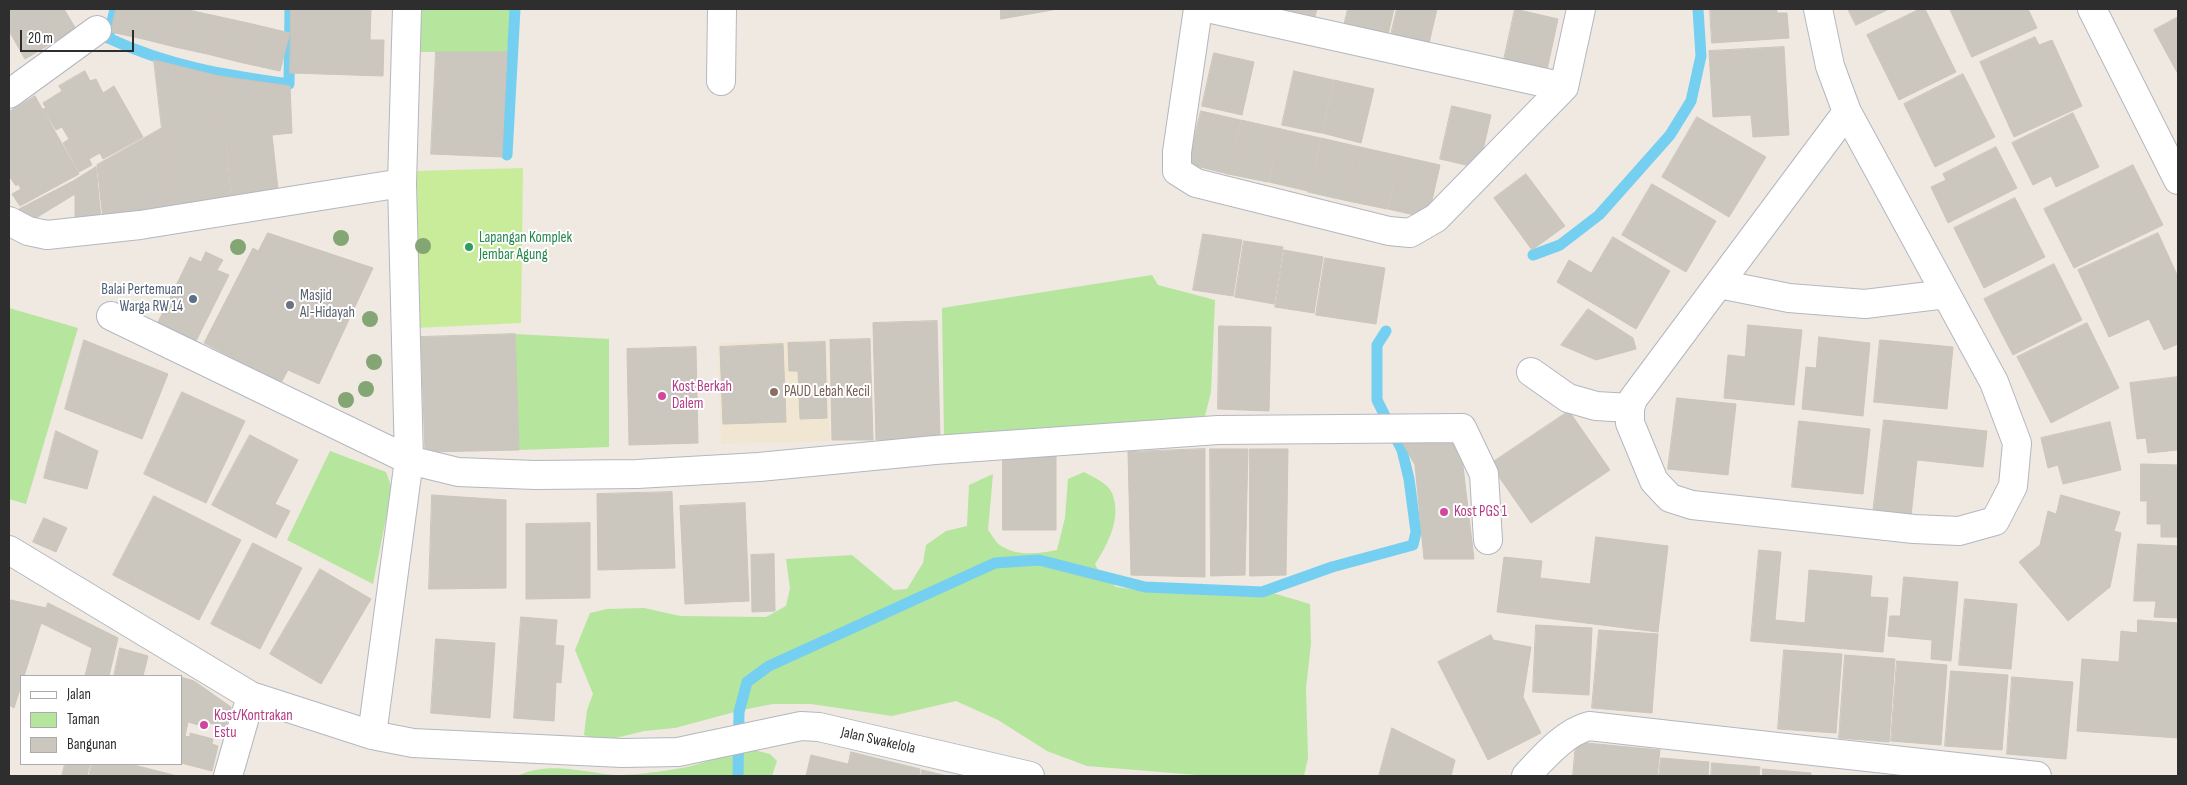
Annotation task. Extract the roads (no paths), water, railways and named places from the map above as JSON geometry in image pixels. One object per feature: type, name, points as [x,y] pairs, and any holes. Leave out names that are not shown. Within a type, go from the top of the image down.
[{"type":"street","points":[[372,735],[409,460],[402,183],[407,9]]},
{"type":"street","points":[[721,81],[722,9]]},
{"type":"street","points":[[1198,9],[1177,152],[1178,171],[1196,183],[1389,232],[1410,233],[1436,218],[1564,88],[1581,9]]},
{"type":"street","points":[[1212,9],[1564,88]]},
{"type":"street","points":[[1818,9],[1830,66],[1847,112],[1994,382],[2017,443],[2013,486],[1995,521],[1959,532],[1914,529],[1692,505],[1670,498],[1654,481],[1630,423],[1630,408],[1633,399],[1847,112]]},
{"type":"street","points":[[2092,9],[2178,180]]},
{"type":"street","points":[[9,94],[97,30]]},
{"type":"street","points":[[9,221],[28,232],[47,235],[140,225],[402,183]]},
{"type":"street","points":[[1719,284],[1789,298],[1865,304],[1946,294]]},
{"type":"street","points":[[111,316],[409,460],[458,472],[535,476],[637,474],[759,467],[945,449],[1218,430],[1462,428],[1484,474],[1488,540]]},
{"type":"street","points":[[1532,372],[1568,398],[1596,406],[1630,408]]},
{"type":"street","name":"Jalan Swakelola","points":[[9,550],[251,696],[372,735],[413,743],[622,754],[678,752],[801,726],[818,727],[1030,776]]},
{"type":"street","points":[[228,776],[251,696]]},
{"type":"street","points":[[1526,776],[1559,744],[1579,728],[1601,726],[2024,776]]},
{"type":"street","points":[[1556,776],[1559,744]]},
{"type":"waterway","points":[[115,9],[108,38],[131,48],[197,68],[289,84],[290,9]]},
{"type":"waterway","points":[[507,155],[515,9]]},
{"type":"waterway","points":[[1533,255],[1560,245],[1599,215],[1670,135],[1691,101],[1701,56],[1698,9]]},
{"type":"waterway","points":[[738,776],[739,712],[747,682],[769,666],[995,563],[1039,560],[1145,587],[1262,592],[1332,567],[1413,545],[1416,532],[1409,479],[1402,450],[1377,400],[1377,345],[1386,331]]},
{"type":"place","name":"Lapangan Komplek Jembar Agung","points":[[469,247]]},
{"type":"place","name":"Balai Pertemuan Warga RW 14","points":[[193,299]]},
{"type":"place","name":"Masjid Al-Hidayah","points":[[290,305]]},
{"type":"place","name":"PAUD Lebah Kecil","points":[[774,392]]},
{"type":"place","name":"Kost Berkah Dalem","points":[[662,396]]},
{"type":"place","name":"Kost PGS 1","points":[[1444,512]]},
{"type":"place","name":"Kost/Kontrakan Estu","points":[[204,725]]}]
